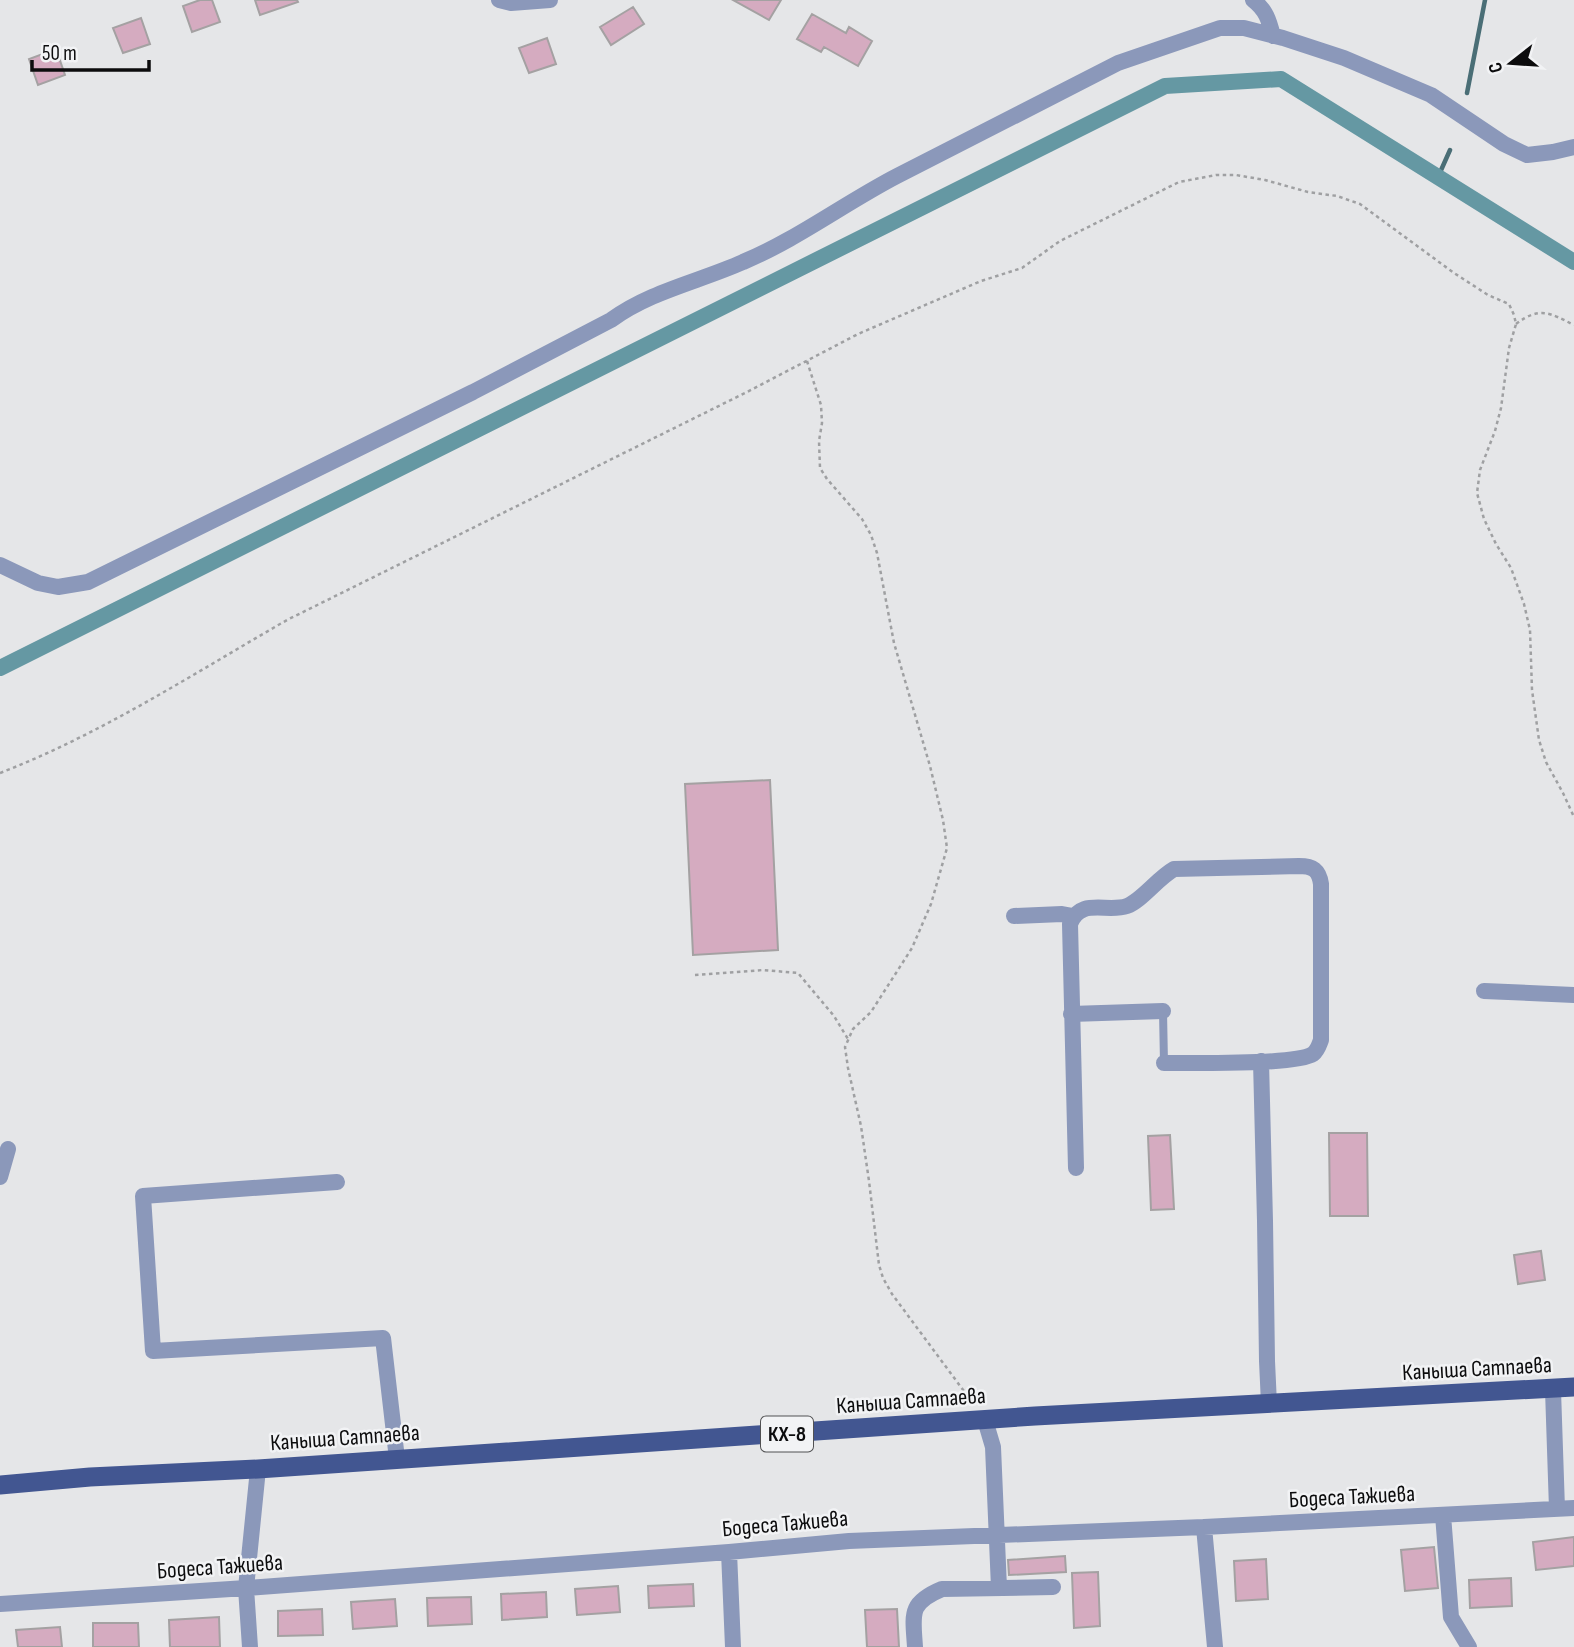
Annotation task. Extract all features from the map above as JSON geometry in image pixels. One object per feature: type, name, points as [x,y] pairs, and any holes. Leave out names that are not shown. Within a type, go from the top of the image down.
[{"type":"main road","name":"Каныша Сатпаева","points":[[0,1485],[985,1420],[1574,1387]]},
{"type":"street","points":[[499,0],[511,3],[550,0]]},
{"type":"street","points":[[1253,0],[1268,17],[1273,36]]},
{"type":"street","points":[[0,565],[38,583],[58,587],[88,582],[473,393],[611,320],[628,308],[655,295],[744,262],[812,226],[875,187],[1118,63],[1220,28],[1244,28],[1344,58],[1431,95],[1504,144],[1527,155],[1574,147]]},
{"type":"street","points":[[1076,1168],[1070,924],[1076,912],[1086,908],[1121,907],[1135,903],[1163,875],[1174,869],[1313,867],[1321,884],[1321,1040],[1318,1048],[1307,1057],[1164,1063]]},
{"type":"street","points":[[1014,916],[1073,916]]},
{"type":"street","points":[[1485,991],[1574,995]]},
{"type":"street","points":[[1071,1014],[1163,1011]]},
{"type":"street","points":[[1261,1061],[1269,1404]]},
{"type":"street","points":[[0,1177],[8,1149]]},
{"type":"street","points":[[337,1182],[142,1196],[153,1351],[383,1338],[397,1459]]},
{"type":"street","points":[[1553,1390],[1566,1508]]},
{"type":"street","points":[[985,1420],[993,1447],[999,1588]]},
{"type":"street","points":[[250,1647],[246,1588],[258,1469]]},
{"type":"street","name":"Бодеса Тажиева","points":[[0,1604],[246,1588],[849,1541],[1204,1527],[1566,1508]]},
{"type":"street","points":[[1443,1515],[1451,1617],[1469,1647]]},
{"type":"street","points":[[1204,1527],[1215,1647]]},
{"type":"street","points":[[729,1552],[733,1647]]},
{"type":"street","points":[[915,1647],[913,1619],[916,1606],[921,1600],[942,1589],[1053,1587]]},
{"type":"lane","points":[[1163,1011],[1164,1063]]},
{"type":"path","points":[[0,773],[56,749],[154,698],[287,620],[858,334],[981,281],[1022,268],[1059,241],[1178,182],[1216,175],[1236,175],[1337,196],[1360,204],[1454,273],[1509,304],[1516,324],[1501,408],[1480,470],[1477,493],[1484,519],[1511,568],[1524,604],[1530,630],[1532,690],[1539,740],[1546,762],[1574,817]]},
{"type":"path","points":[[1516,324],[1530,315],[1549,313],[1574,325]]},
{"type":"path","points":[[807,361],[821,405],[820,468],[862,519],[871,535],[877,553],[894,643],[930,766],[947,848],[931,904],[912,948],[871,1012],[853,1029],[845,1047],[861,1126],[879,1265],[892,1294],[985,1420]]},
{"type":"path","points":[[695,975],[763,970],[799,973],[834,1016],[848,1039]]},
{"type":"building","points":[[200,0],[212,0],[220,22],[192,32],[183,6]]},
{"type":"building","points":[[255,0],[297,0],[298,2],[260,15]]},
{"type":"building","points":[[733,0],[781,0],[769,20]]},
{"type":"building","points":[[633,7],[644,24],[611,45],[600,27]]},
{"type":"building","points":[[812,14],[846,33],[849,27],[872,41],[858,66],[824,47],[821,52],[797,39]]},
{"type":"building","points":[[141,18],[150,44],[123,53],[113,28]]},
{"type":"building","points":[[547,38],[556,64],[529,73],[519,48]]},
{"type":"building","points":[[56,49],[65,75],[38,85],[29,59]]},
{"type":"building","points":[[770,780],[778,950],[693,955],[685,784]]},
{"type":"building","points":[[1329,1133],[1367,1133],[1368,1216],[1330,1216]]},
{"type":"building","points":[[1170,1135],[1174,1209],[1151,1210],[1148,1136]]},
{"type":"building","points":[[1541,1251],[1545,1280],[1518,1284],[1514,1255]]},
{"type":"building","points":[[1574,1537],[1574,1566],[1536,1570],[1533,1542]]},
{"type":"building","points":[[1434,1547],[1438,1588],[1405,1591],[1401,1550]]},
{"type":"building","points":[[1065,1556],[1066,1572],[1009,1575],[1008,1560]]},
{"type":"building","points":[[1266,1559],[1268,1599],[1236,1601],[1234,1561]]},
{"type":"building","points":[[1098,1572],[1100,1626],[1074,1628],[1072,1573]]},
{"type":"building","points":[[1511,1578],[1512,1606],[1470,1608],[1469,1580]]},
{"type":"building","points":[[693,1584],[694,1606],[649,1608],[648,1586]]},
{"type":"building","points":[[618,1586],[620,1612],[577,1615],[575,1589]]},
{"type":"building","points":[[546,1592],[547,1617],[502,1620],[501,1594]]},
{"type":"building","points":[[471,1597],[472,1624],[428,1626],[427,1598]]},
{"type":"building","points":[[395,1599],[397,1626],[353,1629],[351,1602]]},
{"type":"building","points":[[322,1609],[323,1635],[278,1636],[278,1611]]},
{"type":"building","points":[[897,1609],[899,1647],[867,1647],[865,1610]]},
{"type":"building","points":[[219,1617],[220,1647],[170,1647],[169,1620]]},
{"type":"building","points":[[93,1623],[138,1623],[139,1647],[93,1647]]},
{"type":"building","points":[[60,1627],[62,1647],[18,1647],[16,1630]]},
{"type":"waterway","points":[[1467,93],[1485,0]]},
{"type":"waterway","points":[[0,668],[1165,86],[1281,79],[1574,262]]},
{"type":"waterway","points":[[1438,177],[1450,150]]}]
